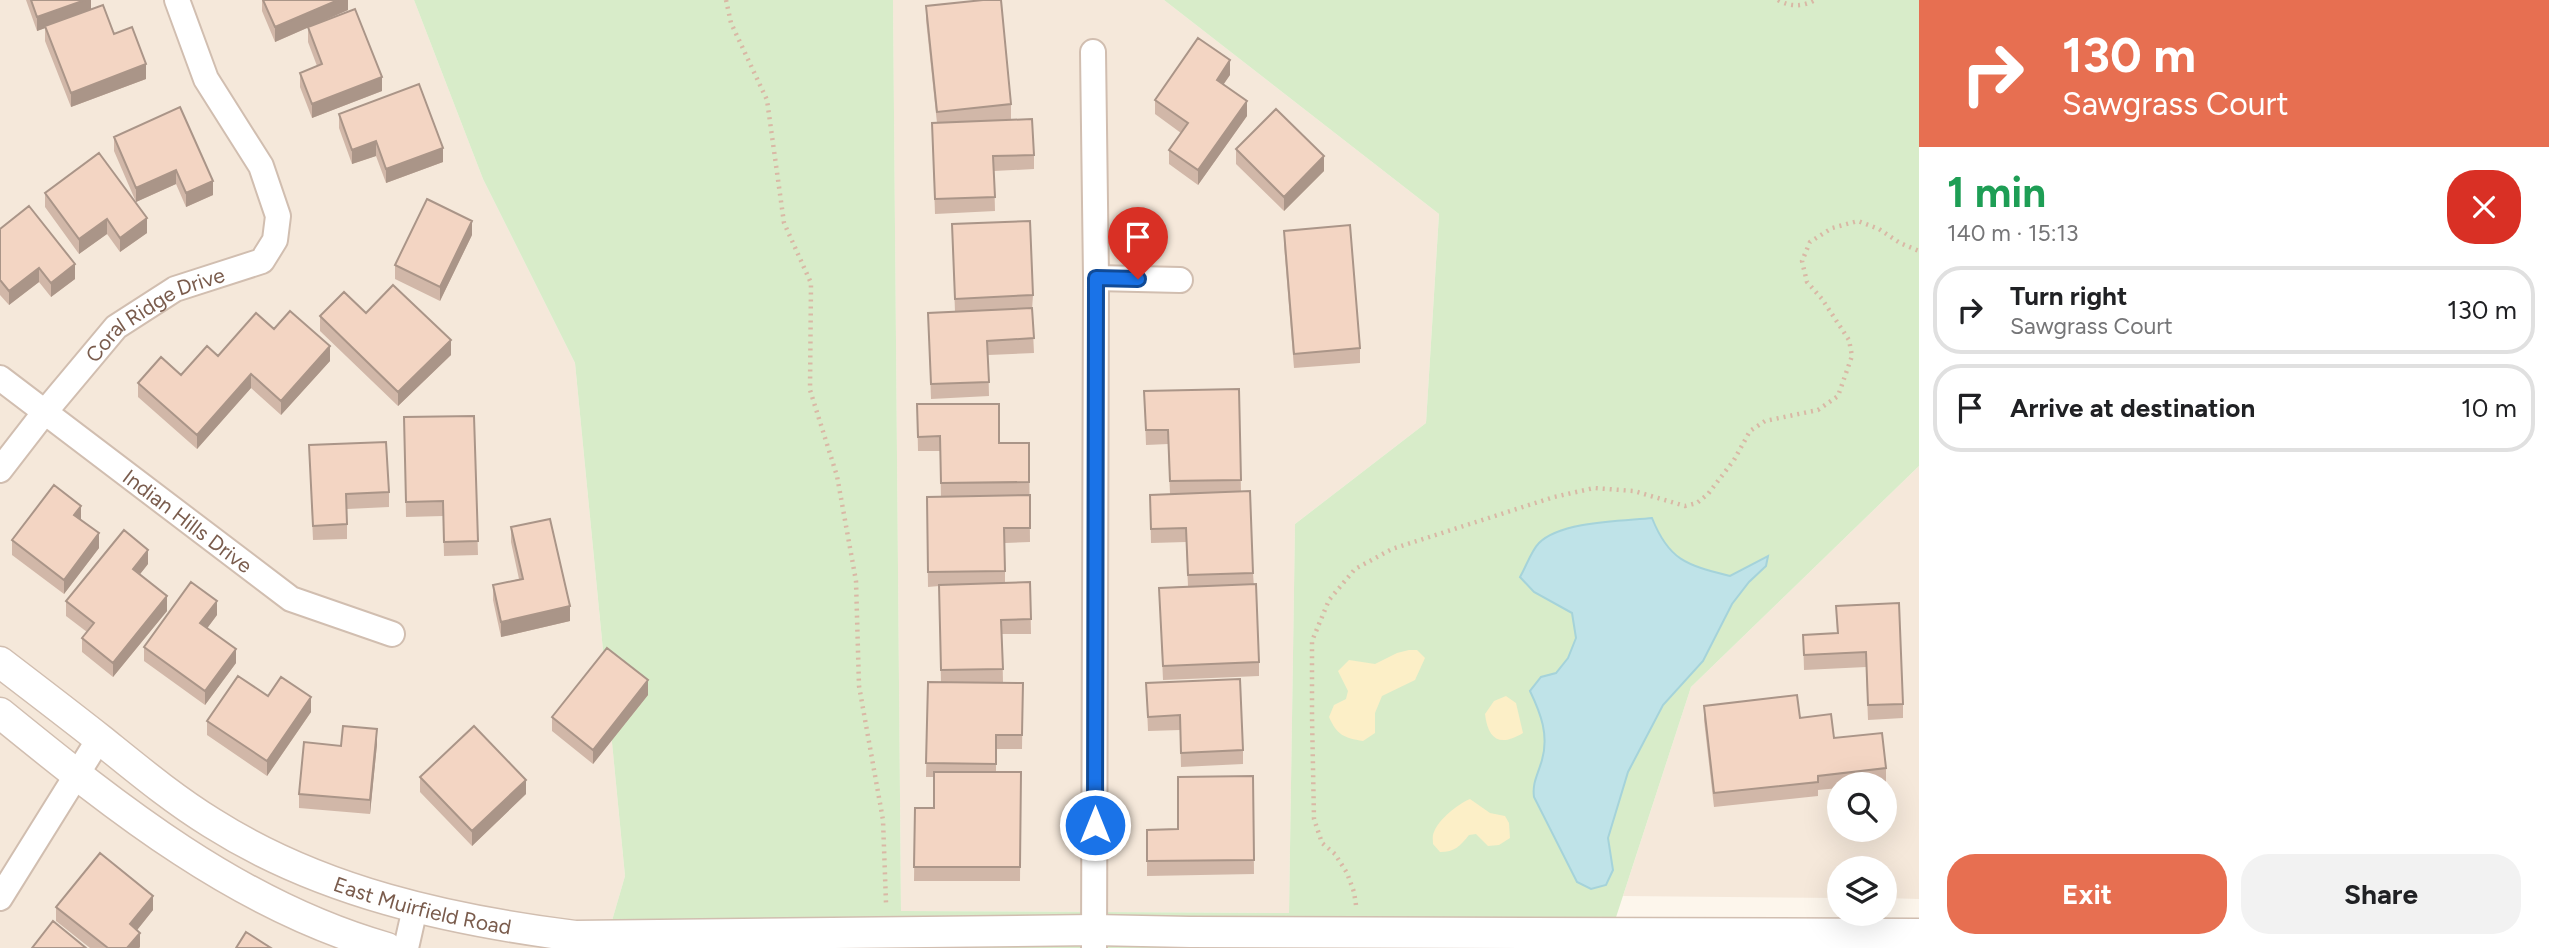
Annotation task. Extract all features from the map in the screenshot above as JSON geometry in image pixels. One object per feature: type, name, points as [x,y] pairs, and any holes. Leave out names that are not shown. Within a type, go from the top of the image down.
[{"type":"street","name":"Coral Ridge Drive","points":[[0,470],[116,327],[174,289],[262,261],[275,240],[278,216],[261,166],[206,79],[177,0]]},
{"type":"street","points":[[1093,52],[1096,278],[1094,939]]},
{"type":"street","points":[[1096,278],[1180,280]]},
{"type":"street","name":"Indian Hills Drive","points":[[0,378],[291,599],[392,634]]},
{"type":"street","name":"East Muirfield Road","points":[[0,662],[154,782],[213,824],[274,856],[331,881],[415,908],[468,921],[575,936],[885,932],[1094,939],[1359,932],[1791,941],[1919,934]]},
{"type":"street","points":[[0,713],[132,817],[211,871],[282,908],[346,936],[387,948]]},
{"type":"street","points":[[0,898],[100,739]]},
{"type":"street","points":[[406,948],[415,908]]},
{"type":"path","points":[[726,0],[731,23],[767,100],[783,223],[811,283],[810,390],[837,476],[856,581],[859,686],[883,820],[885,932]]},
{"type":"path","points":[[1778,0],[1785,4],[1805,6],[1815,0]]},
{"type":"path","points":[[1359,932],[1354,892],[1348,873],[1335,854],[1322,844],[1314,819],[1312,641],[1329,600],[1355,569],[1392,549],[1554,497],[1594,488],[1634,491],[1685,506],[1697,503],[1708,494],[1734,460],[1750,431],[1765,421],[1818,410],[1838,396],[1852,356],[1849,340],[1822,299],[1807,282],[1802,261],[1810,242],[1832,228],[1858,220],[1919,251]]},
{"type":"shaded area","points":[[0,0],[414,0],[483,179],[575,363],[625,876],[604,948],[0,948]]},
{"type":"shaded area","points":[[893,0],[1164,0],[1439,214],[1426,423],[1295,524],[1289,913],[901,911]]},
{"type":"shaded area","points":[[1919,466],[1919,899],[1897,898],[1897,856],[1827,856],[1827,898],[1623,896],[1691,687]]},
{"type":"green space","points":[[414,0],[893,0],[901,911],[1289,913],[1295,524],[1426,423],[1439,214],[1164,0],[1919,0],[1919,466],[1691,687],[1606,948],[604,948],[625,876],[575,363],[483,179]]},
{"type":"sand","points":[[1409,650],[1417,650],[1425,658],[1415,680],[1382,696],[1375,713],[1375,733],[1363,741],[1338,732],[1329,717],[1334,705],[1346,699],[1348,691],[1338,671],[1349,660],[1375,664]]},
{"type":"sand","points":[[1506,696],[1516,703],[1523,733],[1502,740],[1492,735],[1485,714],[1494,701]]},
{"type":"sand","points":[[1470,799],[1490,813],[1505,816],[1509,823],[1510,838],[1499,845],[1488,846],[1476,834],[1469,835],[1457,848],[1440,852],[1433,844],[1436,827],[1449,812]]},
{"type":"water","points":[[1652,518],[1665,544],[1673,552],[1681,559],[1702,568],[1730,576],[1768,556],[1766,566],[1732,604],[1703,661],[1663,705],[1628,772],[1608,838],[1613,870],[1606,885],[1591,889],[1577,882],[1534,797],[1545,742],[1540,716],[1530,691],[1541,677],[1556,673],[1568,658],[1576,638],[1572,613],[1534,592],[1520,577],[1536,546],[1562,530],[1593,523]]},
{"type":"building","points":[[31,0],[85,0],[37,17]]},
{"type":"building","points":[[263,0],[338,0],[275,27]]},
{"type":"building","points":[[1001,0],[1011,104],[937,112],[926,6]]},
{"type":"building","points":[[103,5],[114,34],[132,27],[146,64],[71,93],[45,26]]},
{"type":"building","points":[[355,9],[382,77],[312,104],[300,73],[322,64],[308,27]]},
{"type":"building","points":[[1198,38],[1230,60],[1217,80],[1247,101],[1198,170],[1169,150],[1188,123],[1155,100]]},
{"type":"building","points":[[419,84],[443,148],[386,169],[376,141],[352,150],[339,114]]},
{"type":"building","points":[[180,107],[213,181],[186,193],[176,170],[136,188],[114,137]]},
{"type":"building","points":[[1276,109],[1324,156],[1284,197],[1236,149]]},
{"type":"building","points":[[1032,119],[1034,155],[993,156],[995,197],[935,199],[932,123]]},
{"type":"building","points":[[99,153],[147,218],[120,238],[107,219],[79,239],[45,193]]},
{"type":"building","points":[[427,199],[472,221],[440,287],[395,265]]},
{"type":"building","points":[[29,206],[75,264],[51,283],[39,268],[9,291],[0,280],[0,229]]},
{"type":"building","points":[[1030,221],[1033,295],[955,299],[952,224]]},
{"type":"building","points":[[1350,225],[1360,348],[1294,354],[1284,231]]},
{"type":"building","points":[[393,285],[451,340],[398,392],[320,316],[344,292],[366,313]]},
{"type":"building","points":[[1032,308],[1034,338],[987,341],[989,382],[931,384],[928,313]]},
{"type":"building","points":[[290,311],[330,346],[281,401],[251,374],[197,435],[138,383],[161,357],[181,375],[207,346],[218,356],[256,313],[274,329]]},
{"type":"building","points":[[1239,389],[1241,480],[1170,481],[1168,430],[1146,430],[1144,391]]},
{"type":"building","points":[[917,404],[999,404],[999,443],[1029,443],[1029,482],[941,483],[940,436],[918,437]]},
{"type":"building","points":[[474,416],[478,541],[444,542],[443,501],[406,502],[404,417]]},
{"type":"building","points":[[386,442],[389,492],[346,494],[347,524],[313,526],[309,445]]},
{"type":"building","points":[[54,485],[81,506],[74,515],[99,533],[64,580],[12,540]]},
{"type":"building","points":[[1250,491],[1253,573],[1188,575],[1186,528],[1151,529],[1150,495]]},
{"type":"building","points":[[1030,495],[1030,528],[1004,528],[1005,571],[928,572],[927,497]]},
{"type":"building","points":[[550,519],[570,606],[501,622],[493,585],[523,579],[511,527]]},
{"type":"building","points":[[124,530],[148,550],[133,569],[167,596],[113,663],[82,638],[94,623],[66,601]]},
{"type":"building","points":[[191,582],[217,601],[200,623],[236,649],[205,691],[144,647]]},
{"type":"building","points":[[1030,582],[1031,619],[1001,620],[1003,669],[941,670],[939,585]]},
{"type":"building","points":[[1256,584],[1259,662],[1163,666],[1159,588]]},
{"type":"building","points":[[1899,603],[1903,704],[1868,705],[1866,652],[1804,655],[1803,635],[1838,633],[1836,606]]},
{"type":"building","points":[[607,648],[648,680],[593,750],[552,717]]},
{"type":"building","points":[[238,676],[268,696],[281,677],[311,697],[267,761],[207,721]]},
{"type":"building","points":[[1240,679],[1243,750],[1181,753],[1180,715],[1148,717],[1146,683]]},
{"type":"building","points":[[928,682],[1023,683],[1022,735],[996,735],[996,764],[926,763]]},
{"type":"building","points":[[1797,695],[1800,718],[1831,714],[1834,738],[1882,733],[1886,768],[1827,772],[1827,775],[1818,776],[1818,782],[1714,793],[1704,706]]},
{"type":"building","points":[[343,726],[377,729],[370,800],[299,794],[304,742],[341,746]]},
{"type":"building","points":[[474,726],[526,780],[472,831],[420,777]]},
{"type":"building","points":[[934,772],[1021,772],[1020,867],[914,867],[915,808],[934,808]]},
{"type":"building","points":[[1253,776],[1254,860],[1147,861],[1147,830],[1178,829],[1178,777]]},
{"type":"building","points":[[100,853],[153,896],[130,924],[140,933],[127,948],[108,948],[56,907]]},
{"type":"building","points":[[53,921],[86,948],[32,948]]},
{"type":"building","points":[[246,932],[271,948],[236,948]]},
{"type":"route","points":[[1095,825],[1096,278],[1138,279]]}]
